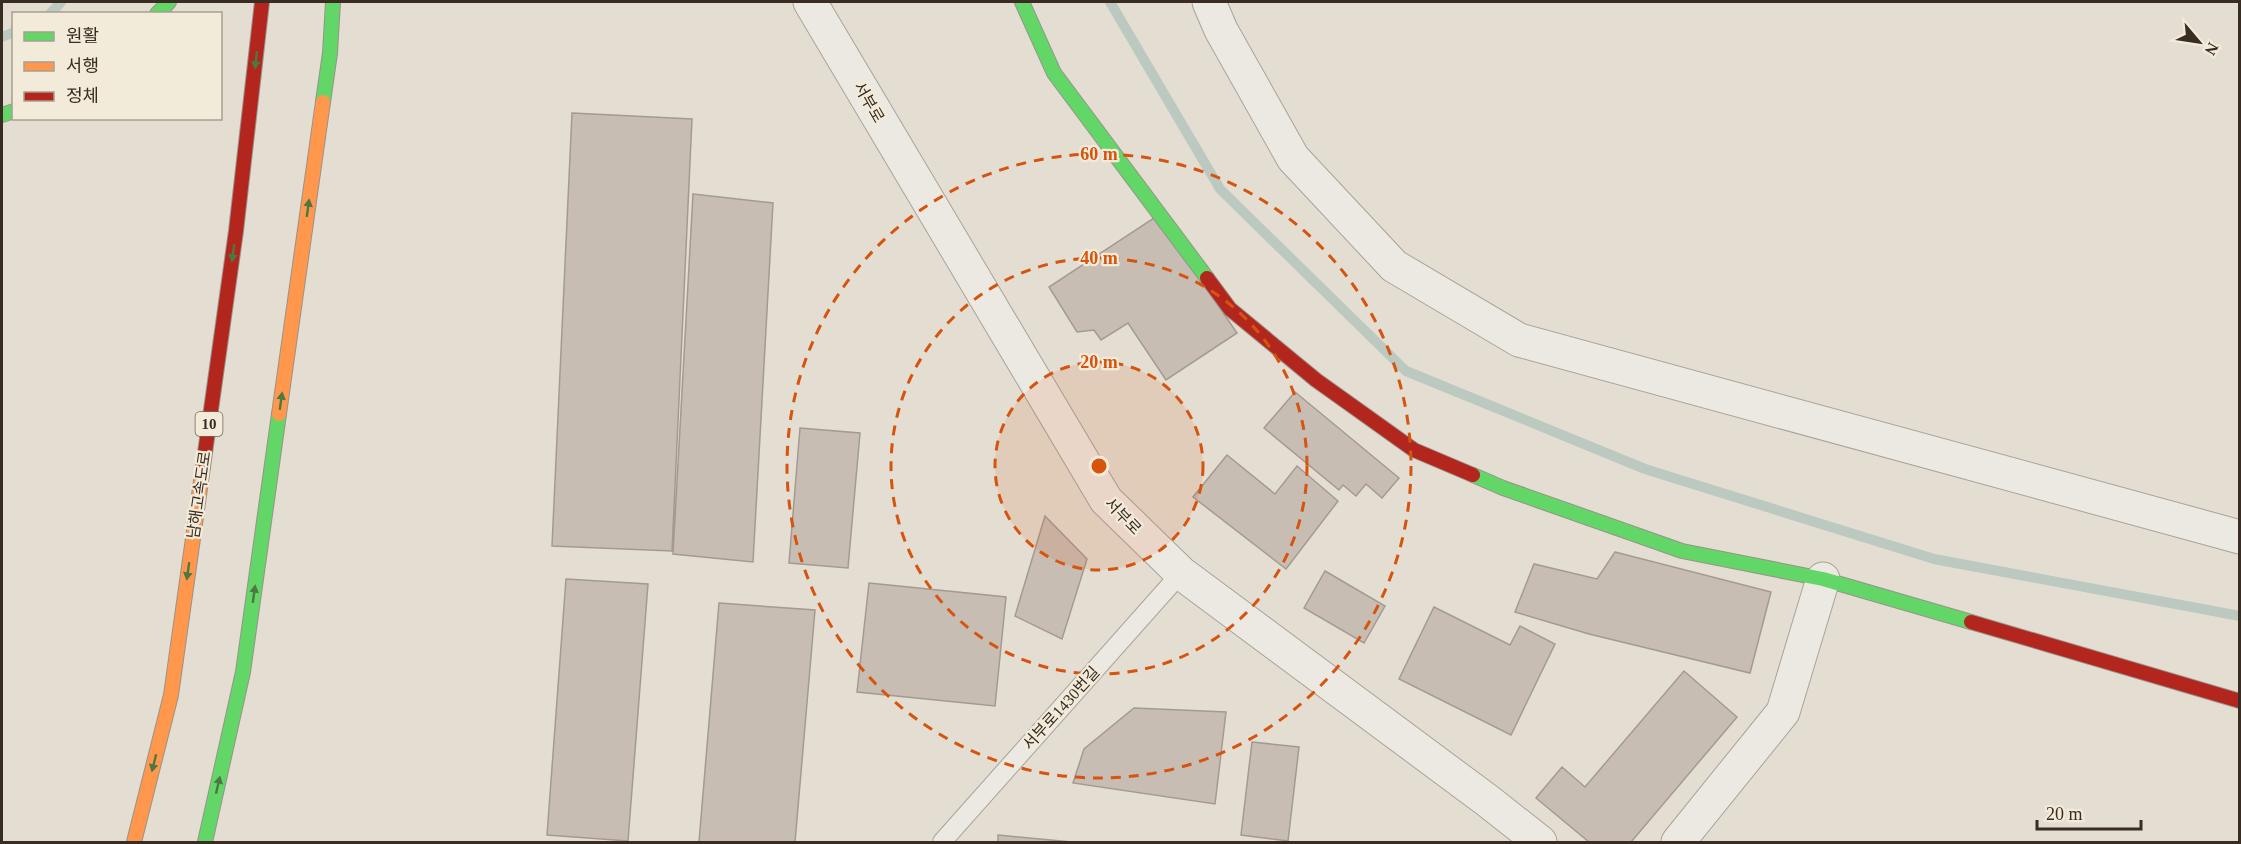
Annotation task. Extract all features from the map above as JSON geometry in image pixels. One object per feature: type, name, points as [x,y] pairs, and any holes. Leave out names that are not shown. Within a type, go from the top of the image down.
[{"type":"main road","name":"남해고속도로","points":[[134,843],[171,695],[236,231],[262,2]]},
{"type":"main road","points":[[205,843],[243,672],[328,65],[333,2]]},
{"type":"main road","points":[[1022,2],[1054,73],[1230,309],[1316,380],[1414,450],[1503,488],[1682,551],[1823,579],[2240,701]]},
{"type":"street","name":"서부로","points":[[810,2],[1106,500],[1181,573],[1488,801],[1540,843]]},
{"type":"street","points":[[1209,2],[1221,30],[1293,158],[1394,266],[1519,340],[2240,537]]},
{"type":"street","points":[[1678,843],[1783,712],[1823,579]]},
{"type":"lane","name":"서부로1430번길","points":[[942,843],[1181,573]]},
{"type":"building","points":[[572,113],[692,119],[672,551],[552,546]]},
{"type":"building","points":[[693,194],[773,203],[753,562],[673,554]]},
{"type":"building","points":[[1157,216],[1237,333],[1166,380],[1128,323],[1101,340],[1094,330],[1077,332],[1049,287]]},
{"type":"building","points":[[1295,392],[1399,478],[1382,498],[1366,484],[1356,496],[1343,485],[1339,490],[1264,428]]},
{"type":"building","points":[[800,428],[860,433],[848,568],[789,563]]},
{"type":"building","points":[[1227,455],[1275,494],[1297,466],[1338,501],[1286,569],[1193,497]]},
{"type":"building","points":[[1045,516],[1087,559],[1062,639],[1015,616]]},
{"type":"building","points":[[1615,552],[1771,592],[1750,673],[1589,634],[1515,612],[1534,564],[1597,579]]},
{"type":"building","points":[[1325,571],[1385,606],[1364,643],[1304,608]]},
{"type":"building","points":[[566,579],[648,584],[628,841],[547,835]]},
{"type":"building","points":[[869,583],[1006,597],[995,706],[857,692]]},
{"type":"building","points":[[719,603],[815,610],[795,842],[699,842]]},
{"type":"building","points":[[1434,607],[1510,645],[1520,626],[1555,644],[1511,735],[1399,679]]},
{"type":"building","points":[[1684,671],[1737,717],[1631,842],[1589,842],[1536,798],[1562,767],[1585,787]]},
{"type":"building","points":[[1134,708],[1226,712],[1215,804],[1073,783],[1084,749]]},
{"type":"building","points":[[1252,742],[1299,747],[1288,841],[1241,835]]},
{"type":"building","points":[[998,835],[1072,842],[998,842]]},
{"type":"waterway","points":[[52,12],[61,2]]},
{"type":"waterway","points":[[1110,2],[1220,189],[1406,371],[1645,469],[1934,559],[2240,616]]},
{"type":"waterway","points":[[2,37],[12,33]]},
{"type":"traffic: fast","points":[[159,12],[169,2]]},
{"type":"traffic: fast","points":[[323,102],[330,53],[333,2]]},
{"type":"traffic: fast","points":[[1022,2],[1054,73],[1207,278]]},
{"type":"traffic: fast","points":[[2,115],[12,112]]},
{"type":"traffic: fast","points":[[205,842],[243,672],[279,414]]},
{"type":"traffic: fast","points":[[1473,475],[1503,488],[1682,551],[1823,579],[1971,622]]},
{"type":"traffic: slow","points":[[279,414],[323,102]]},
{"type":"traffic: slow","points":[[134,842],[171,695],[203,467]]},
{"type":"traffic: jam","points":[[203,467],[236,231],[262,2]]},
{"type":"traffic: jam","points":[[1207,278],[1230,309],[1316,380],[1414,450],[1473,475]]},
{"type":"traffic: jam","points":[[1971,622],[2240,701]]}]
